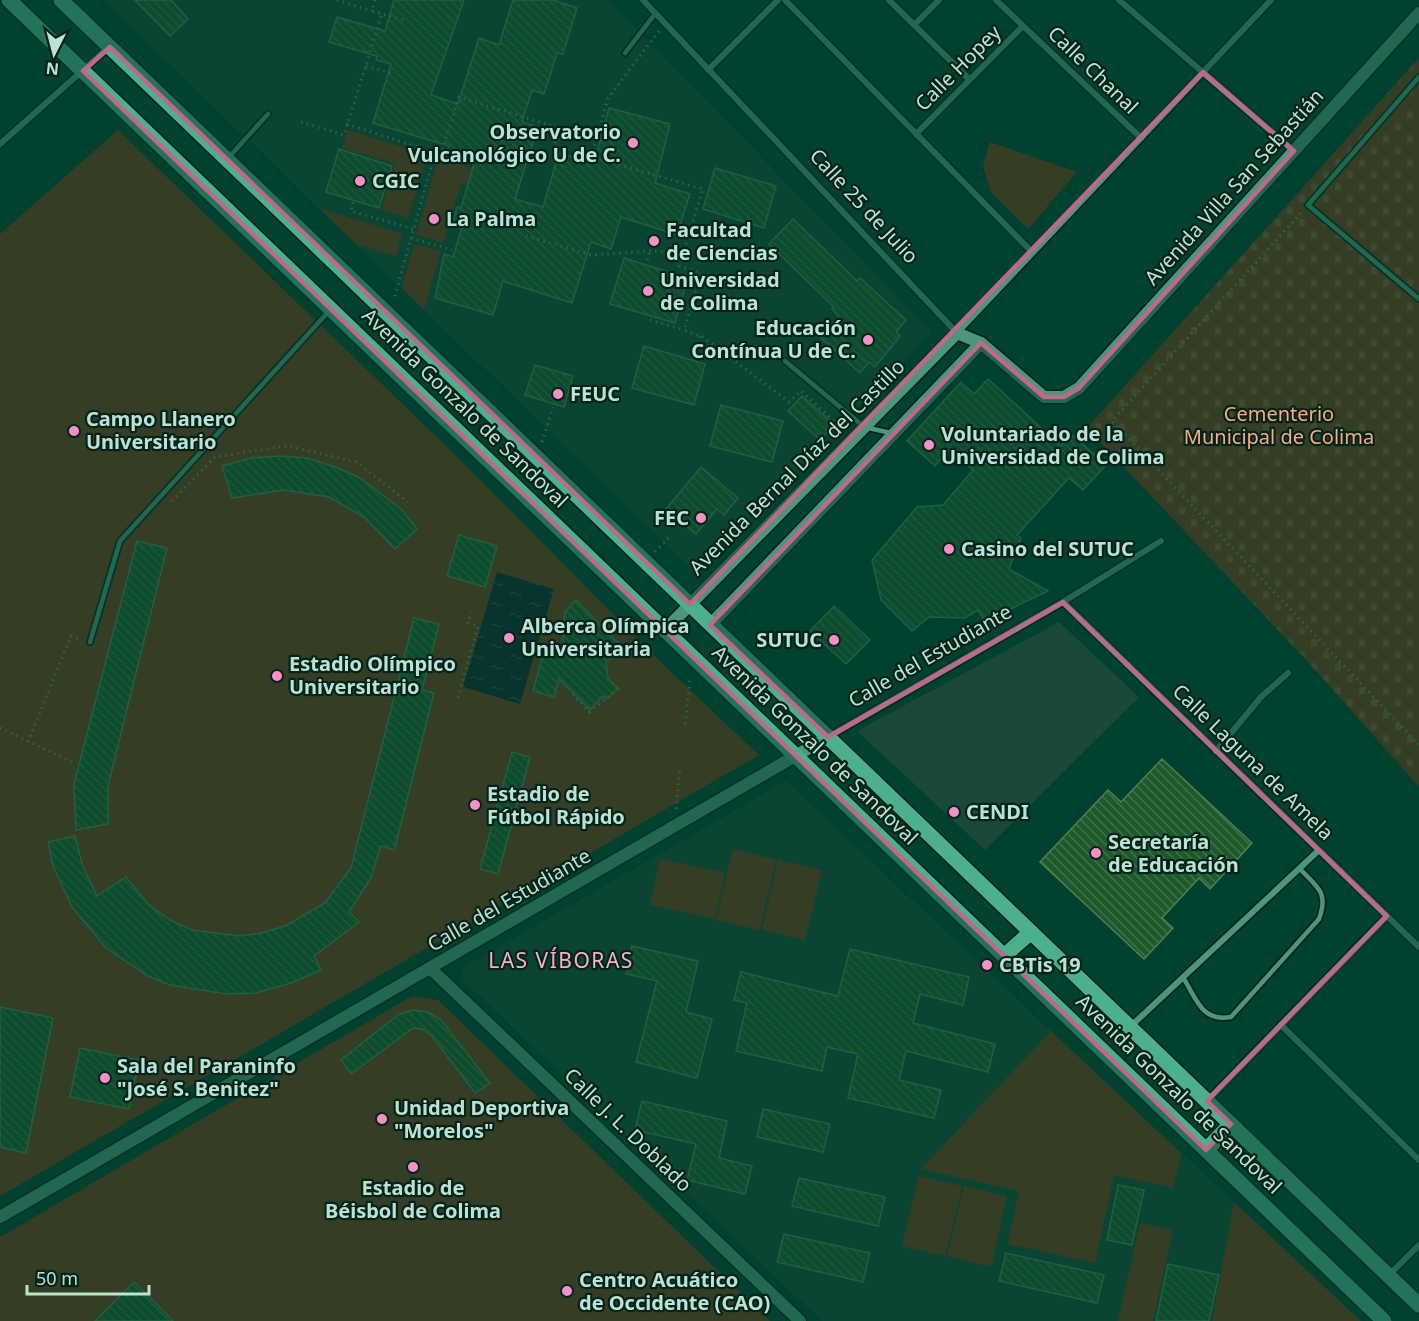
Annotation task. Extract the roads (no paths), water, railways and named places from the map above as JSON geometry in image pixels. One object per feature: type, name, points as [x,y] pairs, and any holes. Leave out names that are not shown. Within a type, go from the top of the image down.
[{"type":"main road","name":"Avenida Gonzalo de Sandoval","points":[[9,0],[1384,1321]]},
{"type":"main road","name":"Avenida Gonzalo de Sandoval","points":[[61,0],[1418,1303]]},
{"type":"main road","points":[[1004,956],[1031,932]]},
{"type":"main road","points":[[1206,1150],[1231,1124]]},
{"type":"street","name":"Calle 25 de Julio","points":[[643,0],[957,333],[981,343],[1044,397],[1064,397],[1079,387]]},
{"type":"street","points":[[708,70],[778,0]]},
{"type":"street","points":[[785,0],[1032,252]]},
{"type":"street","points":[[889,0],[969,79]]},
{"type":"street","points":[[914,25],[939,0]]},
{"type":"street","name":"Calle Chanal","points":[[996,0],[1141,138]]},
{"type":"street","points":[[1119,0],[1294,151]]},
{"type":"street","points":[[957,333],[1268,1]]},
{"type":"street","name":"Avenida Villa San Sebastián","points":[[1079,387],[1419,14]]},
{"type":"street","name":"Calle Hopey","points":[[916,134],[1023,26]]},
{"type":"street","points":[[0,144],[110,47]]},
{"type":"street","name":"Avenida Bernal Díaz del Castillo","points":[[665,630],[957,333]]},
{"type":"street","points":[[710,625],[981,343]]},
{"type":"street","name":"Calle del Estudiante","points":[[0,1217],[1063,602],[1161,541]]},
{"type":"street","name":"Calle Laguna de Amela","points":[[1063,602],[1419,947]]},
{"type":"street","points":[[1216,751],[1261,697],[1288,673]]},
{"type":"street","points":[[1130,1027],[1184,979],[1319,850]]},
{"type":"street","points":[[1207,1101],[1387,916]]},
{"type":"street","name":"Calle J. L. Doblado","points":[[430,968],[800,1321]]},
{"type":"street","points":[[1281,1025],[1419,1160]]},
{"type":"street","points":[[1388,1275],[1419,1245]]},
{"type":"lane","points":[[626,53],[656,14]]},
{"type":"lane","points":[[1419,77],[1308,205],[1419,299]]},
{"type":"lane","points":[[227,159],[268,114]]},
{"type":"lane","points":[[90,642],[120,541],[331,309]]},
{"type":"lane","points":[[785,361],[864,427],[894,434]]},
{"type":"lane","points":[[1184,979],[1206,1014],[1217,1019],[1231,1017],[1319,919],[1325,904],[1322,892],[1300,869]]},
{"type":"water","name":"Alberca Olímpica Universitaria","points":[[497,572],[554,589],[520,704],[463,687]]},
{"type":"place","name":"Observatorio Vulcanológico U de C.","points":[[633,143]]},
{"type":"place","name":"CGIC","points":[[360,181]]},
{"type":"place","name":"La Palma","points":[[434,219]]},
{"type":"place","name":"Facultad de Ciencias","points":[[654,241]]},
{"type":"place","name":"Universidad de Colima","points":[[648,291]]},
{"type":"place","name":"Educación Contínua U de C.","points":[[868,340]]},
{"type":"place","name":"FEUC","points":[[558,394]]},
{"type":"place","name":"Campo Llanero Universitario","points":[[74,431]]},
{"type":"place","name":"Voluntariado de la Universidad de Colima","points":[[929,445]]},
{"type":"place","name":"FEC","points":[[701,518]]},
{"type":"place","name":"Casino del SUTUC","points":[[949,549]]},
{"type":"place","name":"Alberca Olímpica Universitaria","points":[[509,638]]},
{"type":"place","name":"SUTUC","points":[[834,640]]},
{"type":"place","name":"Estadio Olímpico Universitario","points":[[277,676]]},
{"type":"place","name":"Estadio de Fútbol Rápido","points":[[475,805]]},
{"type":"place","name":"CENDI","points":[[954,812]]},
{"type":"place","name":"Secretaría de Educación","points":[[1096,853]]},
{"type":"place","name":"CBTis 19","points":[[987,965]]},
{"type":"place","name":"Sala del Paraninfo \"José S. Benitez\"","points":[[105,1078]]},
{"type":"place","name":"Unidad Deportiva \"Morelos\"","points":[[382,1119]]},
{"type":"place","name":"Estadio de Béisbol de Colima","points":[[413,1167]]},
{"type":"place","name":"Centro Acuático de Occidente (CAO)","points":[[567,1291]]},
{"type":"district","name":"LAS VÍBORAS","points":[[561,961]]},
{"type":"park label","name":"Cementerio Municipal de Colima","points":[[1279,426]]}]
